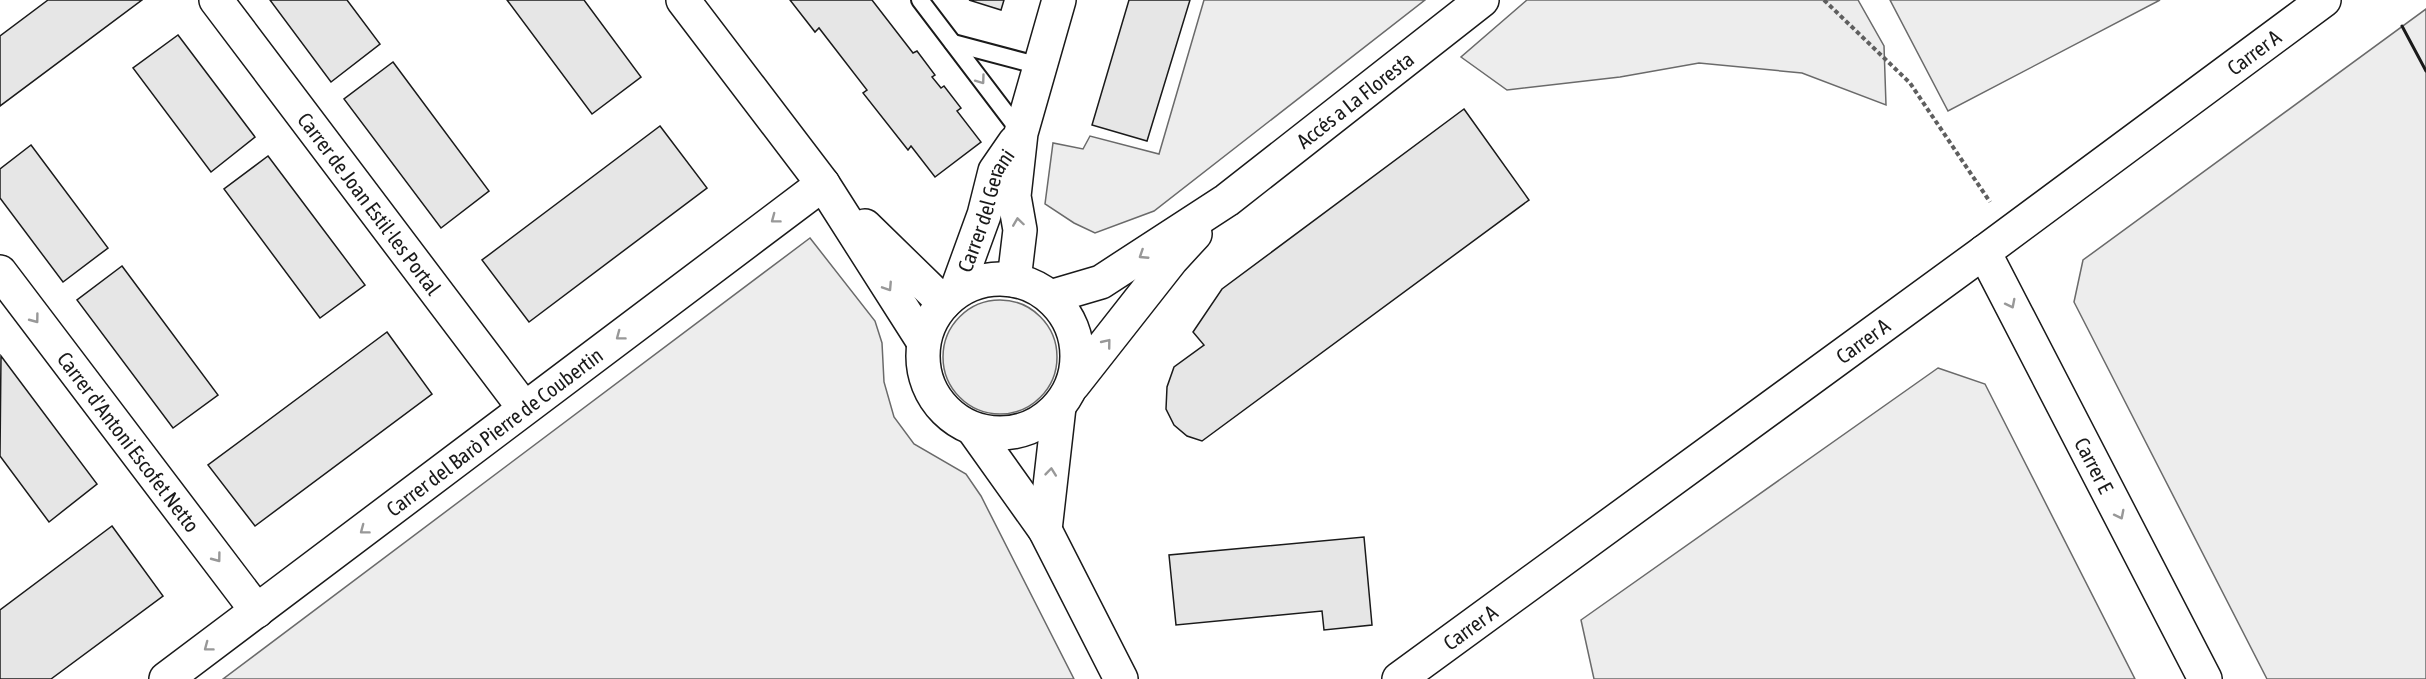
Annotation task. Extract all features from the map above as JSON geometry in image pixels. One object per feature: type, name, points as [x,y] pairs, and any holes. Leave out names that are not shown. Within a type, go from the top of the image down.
[{"type":"street","name":"Carrer de Joan Estil·les Portal","points":[[216,0],[524,408]]},
{"type":"street","points":[[683,0],[823,184],[923,342]]},
{"type":"street","name":"Carrer del Gerani","points":[[1014,280],[1020,230],[1014,196],[1021,133],[1059,0]]},
{"type":"street","name":"Accés a La Floresta","points":[[1050,297],[1101,282],[1227,200],[1482,0]]},
{"type":"street","name":"Carrer A","points":[[1399,679],[2011,233],[2324,0]]},
{"type":"street","name":"Carrer del Gerani","points":[[950,297],[984,215],[995,171],[1021,133]]},
{"type":"street","name":"Carrer del Barò Pierre de Coubertin","points":[[166,679],[823,184]]},
{"type":"street","points":[[823,184],[950,297]]},
{"type":"street","name":"Accés a La Floresta","points":[[1064,398],[1172,259],[1227,200]]},
{"type":"street","name":"Carrer E","points":[[1984,252],[2205,679]]},
{"type":"street","name":"Carrer d'Antoni Escofet Netto","points":[[0,272],[257,611]]},
{"type":"street","points":[[1044,530],[1064,398],[1076,369],[1077,349],[1064,312],[1050,297],[1033,286],[1014,280],[994,279],[974,283],[950,297],[931,321],[923,342],[922,363],[927,385],[938,404],[954,419],[973,429],[996,434],[1019,432],[1041,422],[1064,398]]},
{"type":"street","points":[[973,429],[1044,530],[1121,679]]},
{"type":"lane","points":[[920,0],[1021,133]]},
{"type":"lane","points":[[953,43],[1040,66]]},
{"type":"path","points":[[1824,0],[1911,83],[2011,233]]},
{"type":"shaded area","points":[[1204,0],[1425,0],[1154,211],[1095,233],[1074,223],[1045,204],[1053,143],[1083,149],[1090,136],[1159,154]]},
{"type":"shaded area","points":[[1527,0],[1858,0],[1884,46],[1886,105],[1802,73],[1699,63],[1620,77],[1507,90],[1461,57]]},
{"type":"shaded area","points":[[1890,0],[2160,0],[1948,111]]},
{"type":"shaded area","points":[[2426,9],[2426,679],[2267,679],[2074,302],[2083,260]]},
{"type":"shaded area","points":[[810,238],[875,321],[882,343],[884,382],[894,417],[914,444],[966,474],[981,496],[1074,679],[223,679]]},
{"type":"shaded area","points":[[1000,300],[1022,305],[1040,317],[1052,335],[1057,357],[1052,379],[1040,397],[1022,409],[1000,414],[978,409],[960,397],[948,379],[943,357],[948,335],[960,317],[978,305]]},
{"type":"shaded area","points":[[1938,368],[1985,384],[2135,679],[1594,679],[1581,620]]},
{"type":"building","points":[[48,0],[142,0],[0,106],[0,36]]},
{"type":"building","points":[[270,0],[347,0],[380,44],[331,82]]},
{"type":"building","points":[[507,0],[584,0],[641,77],[592,114]]},
{"type":"building","points":[[790,0],[872,0],[913,53],[917,51],[935,75],[932,77],[941,88],[944,86],[961,108],[957,111],[981,142],[935,177],[911,146],[908,150],[863,93],[867,90],[819,28],[815,32]]},
{"type":"building","points":[[969,0],[1004,0],[1001,10]]},
{"type":"building","points":[[1129,0],[1190,0],[1147,141],[1092,125]]},
{"type":"building","points":[[178,35],[255,137],[211,172],[133,68]]},
{"type":"building","points":[[393,62],[489,191],[441,228],[344,99]]},
{"type":"building","points":[[1464,109],[1529,200],[1202,441],[1187,436],[1174,425],[1166,409],[1167,387],[1174,367],[1204,345],[1193,332],[1222,289]]},
{"type":"building","points":[[660,126],[707,188],[529,322],[482,260]]},
{"type":"building","points":[[31,145],[108,248],[63,282],[0,198],[0,169]]},
{"type":"building","points":[[268,156],[365,285],[320,318],[224,189]]},
{"type":"building","points":[[122,266],[218,395],[173,428],[77,300]]},
{"type":"building","points":[[387,332],[432,394],[255,526],[208,465]]},
{"type":"building","points":[[1,356],[97,484],[49,522],[0,456]]},
{"type":"building","points":[[112,526],[163,596],[51,679],[0,679],[0,610]]},
{"type":"building","points":[[1364,537],[1372,625],[1324,630],[1322,611],[1176,625],[1169,555]]},
{"type":"wall","points":[[2402,26],[2426,71]]}]
